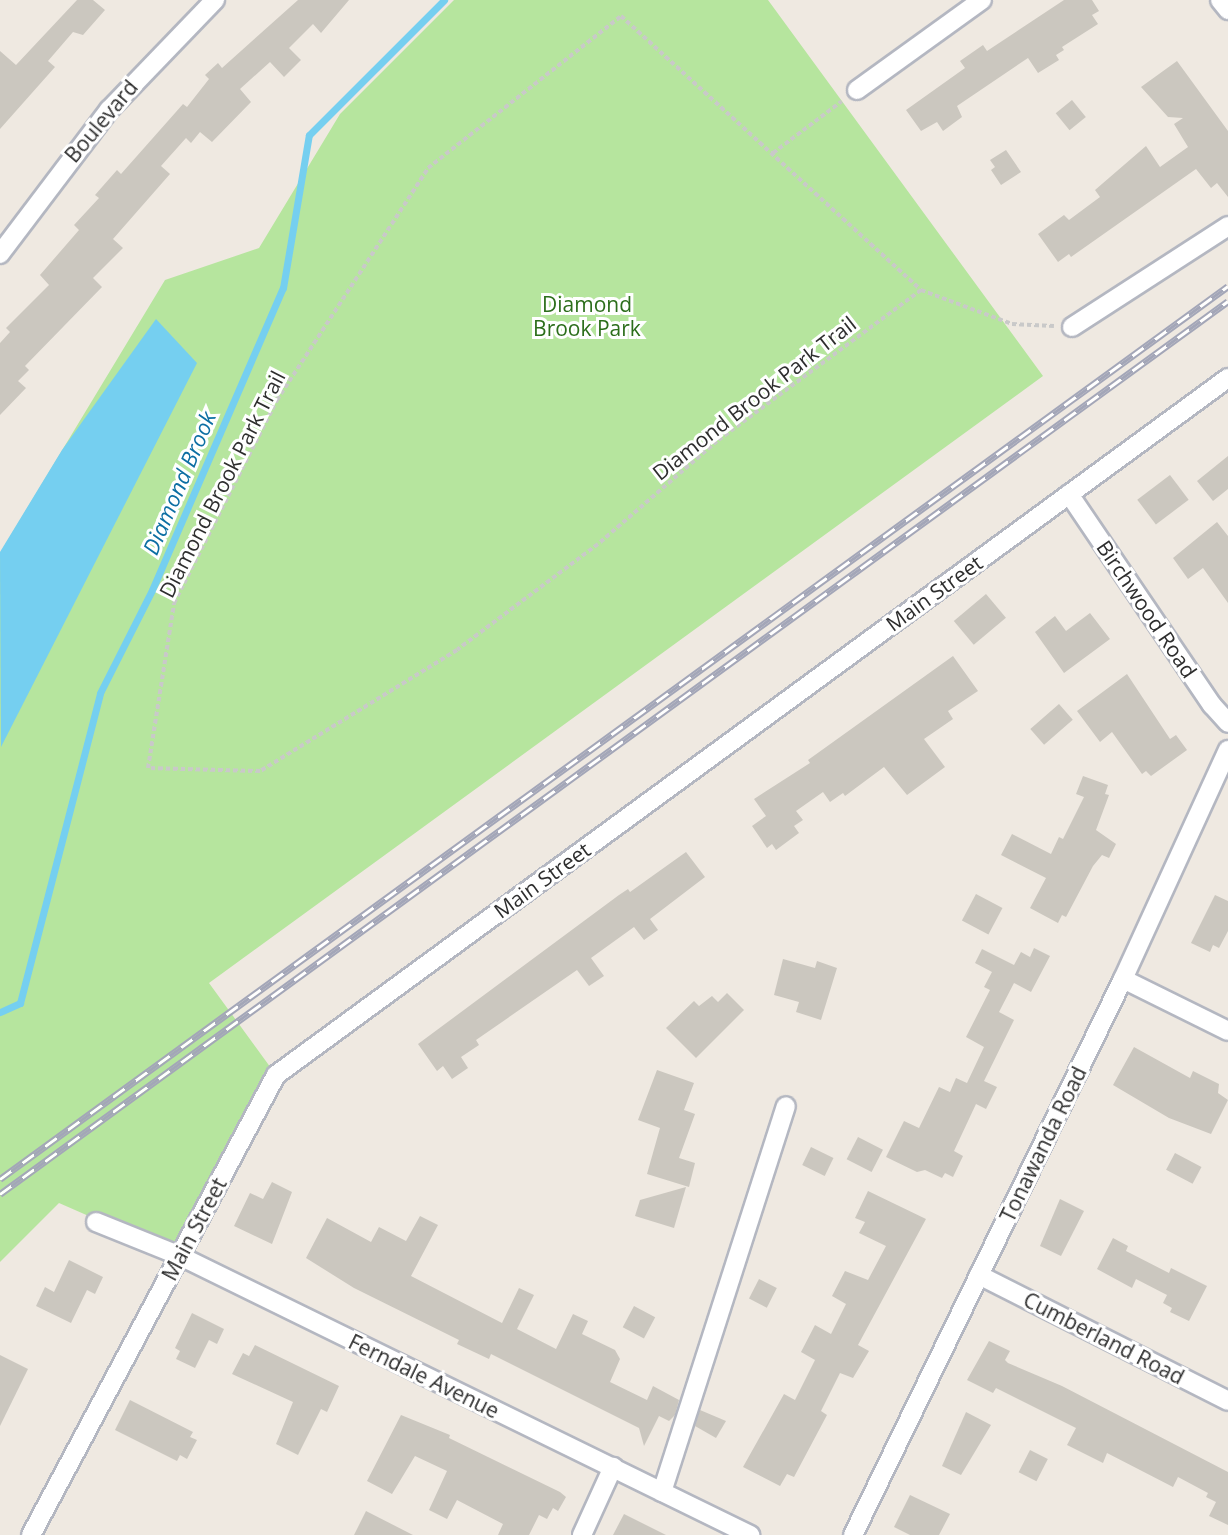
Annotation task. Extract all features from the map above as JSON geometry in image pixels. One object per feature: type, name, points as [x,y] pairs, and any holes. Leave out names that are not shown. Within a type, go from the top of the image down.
[{"type":"street","name":"Boulevard","points":[[0,254],[109,110],[215,0]]},
{"type":"street","points":[[857,90],[982,0]]},
{"type":"street","points":[[1220,0],[1228,10]]},
{"type":"street","points":[[1072,327],[1228,226]]},
{"type":"street","name":"Main Street","points":[[31,1535],[276,1075],[1228,378]]},
{"type":"street","name":"Birchwood Road","points":[[1069,494],[1212,705],[1228,723]]},
{"type":"street","name":"Tonawanda Road","points":[[853,1535],[1123,979],[1228,750]]},
{"type":"street","points":[[1123,979],[1228,1031]]},
{"type":"street","points":[[662,1492],[786,1106]]},
{"type":"street","name":"Ferndale Avenue","points":[[96,1222],[180,1256],[750,1535]]},
{"type":"street","name":"Cumberland Road","points":[[979,1275],[1228,1401]]},
{"type":"street","points":[[582,1535],[613,1467]]},
{"type":"path","name":"Diamond Brook Park Trail","points":[[921,290],[717,441],[598,544],[458,650],[260,771],[148,768],[174,603],[277,400],[428,168],[621,16],[921,290],[1012,324],[1072,327]]},
{"type":"path","points":[[773,153],[857,90]]},
{"type":"green space","name":"Diamond Brook Park","points":[[454,0],[768,0],[1043,376],[209,983],[276,1075],[180,1256],[59,1203],[0,1262],[0,553],[165,280],[259,248],[340,114]]},
{"type":"water","points":[[156,319],[197,363],[1,747],[0,552],[62,450]]},
{"type":"building","points":[[77,0],[93,0],[105,10],[83,35],[73,32],[48,61],[55,67],[0,129],[0,51],[16,65]]},
{"type":"building","points":[[298,0],[349,0],[321,33],[313,24],[289,48],[301,60],[284,77],[270,62],[240,89],[251,102],[212,142],[200,132],[191,143],[186,138],[161,166],[170,174],[113,239],[123,248],[93,278],[102,287],[25,366],[29,370],[18,381],[26,388],[0,415],[0,343],[10,332],[6,328],[49,285],[40,275],[79,230],[74,225],[99,198],[95,195],[117,170],[121,174],[183,104],[187,107],[209,79],[205,75],[218,63],[222,68]]},
{"type":"building","points":[[1064,0],[1092,0],[1099,11],[1092,15],[1098,24],[1062,47],[1064,50],[1056,55],[1059,60],[1038,73],[1028,58],[957,106],[962,117],[943,131],[937,122],[921,131],[906,110],[965,68],[960,61],[983,45],[987,51]]},
{"type":"building","points":[[1177,61],[1228,131],[1228,197],[1217,183],[1211,188],[1196,169],[1071,257],[1069,254],[1058,262],[1038,234],[1064,215],[1069,220],[1100,197],[1095,190],[1146,146],[1160,167],[1188,147],[1174,124],[1183,118],[1168,117],[1141,87]]},
{"type":"building","points":[[1072,100],[1086,117],[1070,130],[1056,113]]},
{"type":"building","points":[[1006,150],[1021,172],[1001,185],[991,170],[995,167],[990,160]]},
{"type":"building","points":[[1228,456],[1228,489],[1213,501],[1197,481]]},
{"type":"building","points":[[1170,475],[1189,500],[1156,524],[1137,500]]},
{"type":"building","points":[[1217,522],[1228,536],[1228,603],[1203,568],[1188,579],[1173,558]]},
{"type":"building","points":[[986,594],[1006,618],[974,645],[954,621]]},
{"type":"building","points":[[1090,613],[1110,639],[1064,673],[1035,632],[1055,616],[1066,631]]},
{"type":"building","points":[[953,656],[978,691],[948,711],[953,719],[924,739],[945,767],[907,795],[884,767],[845,796],[843,793],[830,802],[823,792],[796,811],[803,820],[794,826],[799,833],[776,850],[772,844],[767,848],[752,826],[766,816],[754,799],[810,763],[808,760]]},
{"type":"building","points":[[1127,674],[1170,739],[1176,735],[1187,750],[1151,776],[1146,771],[1142,774],[1112,732],[1100,742],[1077,711]]},
{"type":"building","points":[[1059,704],[1073,720],[1044,745],[1030,729]]},
{"type":"building","points":[[1083,776],[1108,785],[1105,794],[1109,795],[1096,830],[1116,844],[1109,858],[1102,855],[1093,866],[1066,917],[1062,915],[1058,923],[1030,908],[1046,878],[1001,855],[1012,834],[1051,854],[1059,837],[1063,839],[1084,797],[1076,794]]},
{"type":"building","points":[[686,852],[705,877],[650,919],[658,930],[644,940],[634,927],[591,958],[604,976],[589,986],[577,970],[476,1040],[479,1045],[461,1057],[468,1068],[452,1079],[443,1066],[437,1071],[418,1044],[619,895],[628,889],[630,892]]},
{"type":"building","points":[[976,894],[1002,908],[988,935],[962,920]]},
{"type":"building","points":[[1215,895],[1228,901],[1228,931],[1219,948],[1213,945],[1210,952],[1191,943]]},
{"type":"building","points":[[1034,948],[1050,956],[1031,992],[1014,983],[999,1012],[1014,1020],[984,1081],[997,1087],[986,1109],[976,1104],[954,1151],[963,1156],[953,1177],[945,1173],[942,1178],[925,1170],[917,1172],[886,1157],[904,1121],[919,1128],[939,1087],[950,1092],[956,1078],[967,1083],[984,1047],[966,1037],[990,990],[984,987],[992,972],[975,963],[982,949],[1014,965],[1021,952],[1030,957]]},
{"type":"building","points":[[783,959],[815,968],[817,961],[837,968],[821,1020],[796,1012],[799,1002],[774,995]]},
{"type":"building","points":[[727,993],[744,1010],[696,1058],[666,1028],[694,1001],[699,1006],[712,996],[718,1002]]},
{"type":"building","points":[[1134,1047],[1190,1078],[1193,1071],[1219,1084],[1218,1093],[1228,1100],[1211,1134],[1169,1118],[1113,1085]]},
{"type":"building","points":[[657,1070],[694,1083],[684,1110],[695,1114],[679,1158],[695,1163],[689,1187],[647,1174],[660,1128],[638,1120]]},
{"type":"building","points":[[858,1137],[883,1150],[872,1172],[847,1159]]},
{"type":"building","points":[[811,1147],[833,1158],[825,1176],[802,1165]]},
{"type":"building","points":[[1175,1153],[1201,1167],[1193,1184],[1166,1170]]},
{"type":"building","points":[[272,1182],[292,1192],[272,1244],[234,1226],[250,1193],[263,1199]]},
{"type":"building","points":[[686,1187],[674,1228],[635,1216],[640,1200]]},
{"type":"building","points":[[868,1191],[926,1219],[858,1345],[869,1351],[853,1378],[840,1373],[821,1411],[827,1415],[794,1477],[787,1474],[780,1486],[743,1467],[784,1394],[795,1400],[815,1360],[801,1352],[815,1325],[831,1334],[846,1304],[832,1296],[845,1271],[868,1280],[886,1246],[859,1233],[865,1222],[855,1218]]},
{"type":"building","points":[[1060,1199],[1084,1211],[1061,1256],[1040,1246]]},
{"type":"building","points":[[420,1216],[438,1225],[411,1276],[502,1323],[519,1288],[534,1295],[517,1329],[556,1349],[573,1314],[588,1321],[582,1334],[615,1350],[620,1359],[610,1382],[647,1400],[653,1386],[679,1400],[675,1415],[669,1421],[659,1416],[644,1446],[639,1428],[491,1354],[489,1359],[457,1344],[459,1340],[354,1288],[306,1258],[327,1218],[371,1242],[379,1227],[406,1241]]},
{"type":"building","points":[[1113,1238],[1128,1246],[1126,1251],[1169,1273],[1171,1268],[1207,1286],[1189,1321],[1170,1312],[1172,1308],[1163,1303],[1167,1295],[1136,1279],[1132,1288],[1097,1269]]},
{"type":"building","points":[[69,1260],[103,1277],[95,1294],[87,1290],[71,1323],[36,1306],[45,1287],[54,1292]]},
{"type":"building","points":[[759,1279],[777,1288],[767,1308],[749,1299]]},
{"type":"building","points":[[634,1306],[655,1317],[644,1338],[623,1327]]},
{"type":"building","points":[[192,1313],[224,1329],[217,1344],[209,1340],[195,1368],[176,1359],[180,1351],[175,1348]]},
{"type":"building","points":[[989,1341],[1010,1351],[1005,1360],[1008,1363],[1062,1386],[1228,1472],[1228,1525],[1209,1516],[1216,1502],[1206,1497],[1208,1493],[1178,1477],[1173,1487],[1107,1453],[1103,1463],[1067,1445],[1076,1428],[996,1388],[993,1393],[967,1380]]},
{"type":"building","points":[[255,1345],[339,1386],[327,1412],[321,1409],[298,1455],[276,1444],[293,1402],[232,1374],[243,1353],[249,1356]]},
{"type":"building","points":[[0,1355],[28,1369],[0,1426]]},
{"type":"building","points":[[130,1400],[193,1432],[190,1437],[197,1440],[187,1459],[180,1455],[177,1461],[115,1430]]},
{"type":"building","points":[[700,1410],[726,1421],[716,1438],[695,1426]]},
{"type":"building","points":[[966,1412],[991,1425],[961,1475],[942,1466]]},
{"type":"building","points":[[401,1415],[450,1435],[449,1438],[566,1497],[558,1511],[553,1508],[547,1519],[539,1515],[529,1535],[498,1535],[503,1524],[457,1500],[447,1519],[429,1510],[447,1471],[415,1456],[392,1494],[367,1481]]},
{"type":"building","points":[[1030,1450],[1048,1459],[1036,1481],[1019,1472]]},
{"type":"building","points":[[910,1495],[950,1514],[939,1535],[910,1535],[894,1527]]},
{"type":"building","points":[[366,1511],[413,1535],[354,1535]]},
{"type":"building","points":[[624,1514],[666,1535],[613,1535]]},
{"type":"waterway","name":"Diamond Brook","points":[[0,1012],[20,1003],[100,693],[152,590],[283,288],[309,135],[444,0]]},
{"type":"railway","points":[[0,1179],[1228,286]]},
{"type":"railway","points":[[0,1194],[1228,301]]}]
